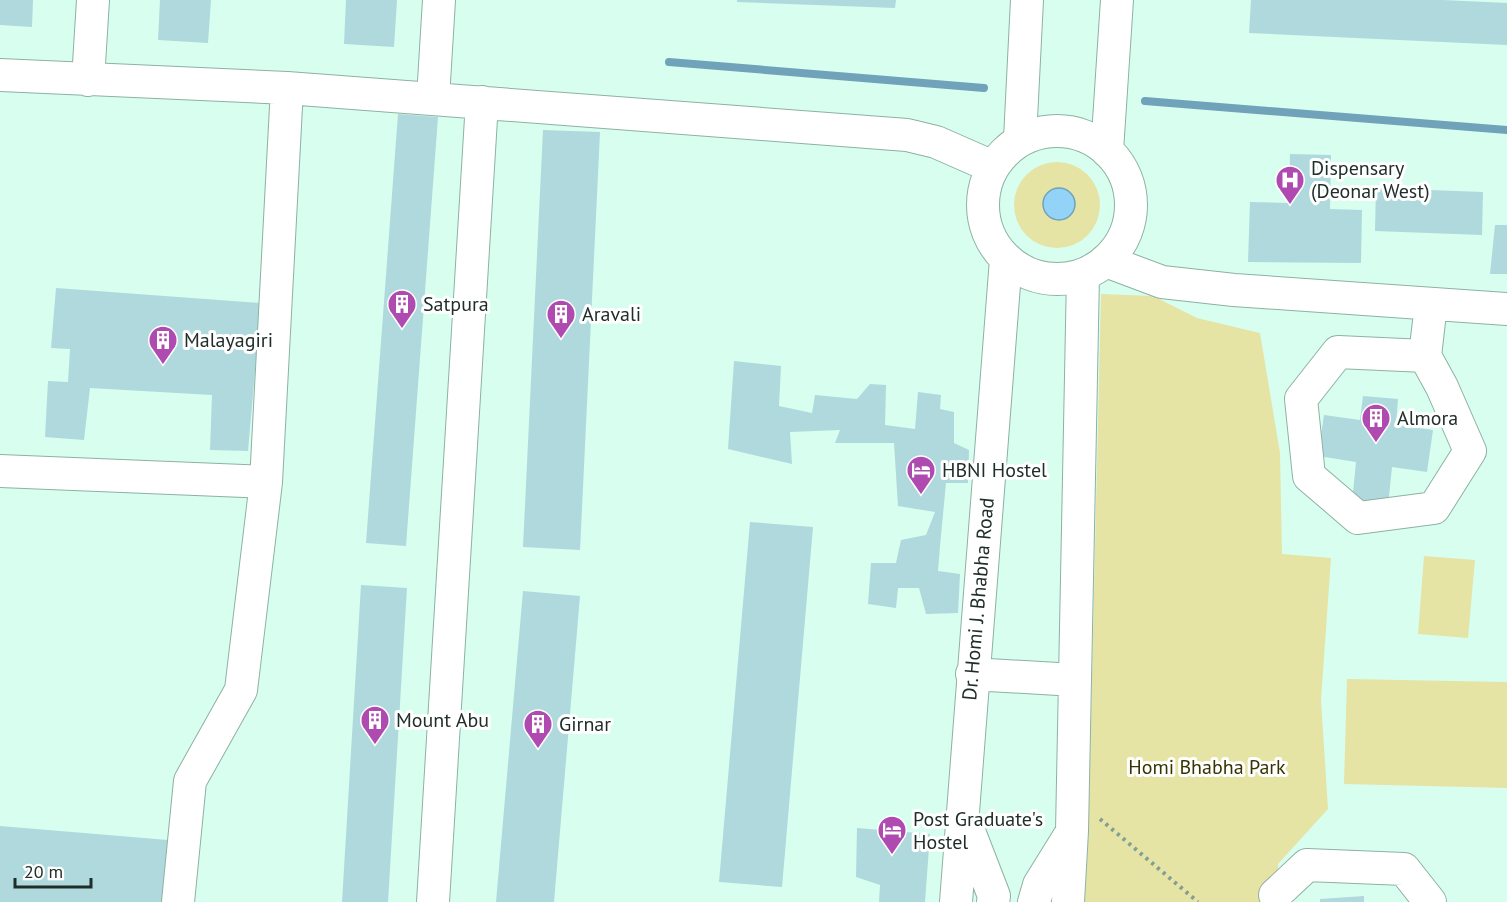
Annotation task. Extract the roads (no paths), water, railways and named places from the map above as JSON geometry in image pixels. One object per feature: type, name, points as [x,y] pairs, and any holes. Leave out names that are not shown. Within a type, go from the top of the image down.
[{"type":"street","points":[[88,80],[93,0]]},
{"type":"street","points":[[433,99],[439,0]]},
{"type":"street","points":[[1020,139],[1027,0]]},
{"type":"street","points":[[1107,151],[1117,0]]},
{"type":"street","points":[[0,75],[287,88],[907,135],[936,142],[993,167]]},
{"type":"street","points":[[178,902],[190,781],[242,690],[266,482],[287,88]]},
{"type":"street","points":[[432,902],[482,102]]},
{"type":"street","points":[[1047,132],[1069,132],[1089,138],[1107,151],[1122,170],[1130,193],[1131,217],[1123,240],[1094,268],[1056,280],[1029,274],[1005,259],[990,239],[983,215],[984,190],[993,167],[1020,139],[1047,132]]},
{"type":"street","name":"Dr. Homi J. Bhabha Road","points":[[956,902],[961,812],[1005,259]]},
{"type":"street","points":[[1094,268],[1162,282],[1234,290],[1507,309]]},
{"type":"street","points":[[1068,902],[1075,680],[1094,268]]},
{"type":"street","points":[[1425,356],[1338,352],[1301,399],[1309,476],[1358,518],[1434,508],[1470,451],[1442,387],[1425,356],[1431,304]]},
{"type":"street","points":[[0,471],[266,482]]},
{"type":"street","points":[[972,674],[1075,680]]},
{"type":"street","points":[[961,812],[993,896],[993,902]]},
{"type":"street","points":[[1034,902],[1039,885],[1072,831]]},
{"type":"street","points":[[1275,895],[1307,865],[1404,869],[1430,902]]},
{"type":"water","points":[[1059,188],[1070,193],[1075,204],[1070,215],[1059,220],[1048,215],[1043,204],[1048,193]]},
{"type":"waterway","points":[[669,62],[984,88]]},
{"type":"waterway","points":[[1145,101],[1507,130]]},
{"type":"place","name":"Dispensary (Deonar West)","points":[[1290,206]]},
{"type":"place","name":"Satpura","points":[[402,330]]},
{"type":"place","name":"Aravali","points":[[561,340]]},
{"type":"place","name":"Malayagiri","points":[[163,366]]},
{"type":"place","name":"Almora","points":[[1376,444]]},
{"type":"place","name":"HBNI Hostel","points":[[921,496]]},
{"type":"place","name":"Mount Abu","points":[[375,746]]},
{"type":"place","name":"Girnar","points":[[538,750]]},
{"type":"place","name":"Post Graduate's Hostel","points":[[892,856]]},
{"type":"park label","name":"Homi Bhabha Park","points":[[1207,767]]}]
